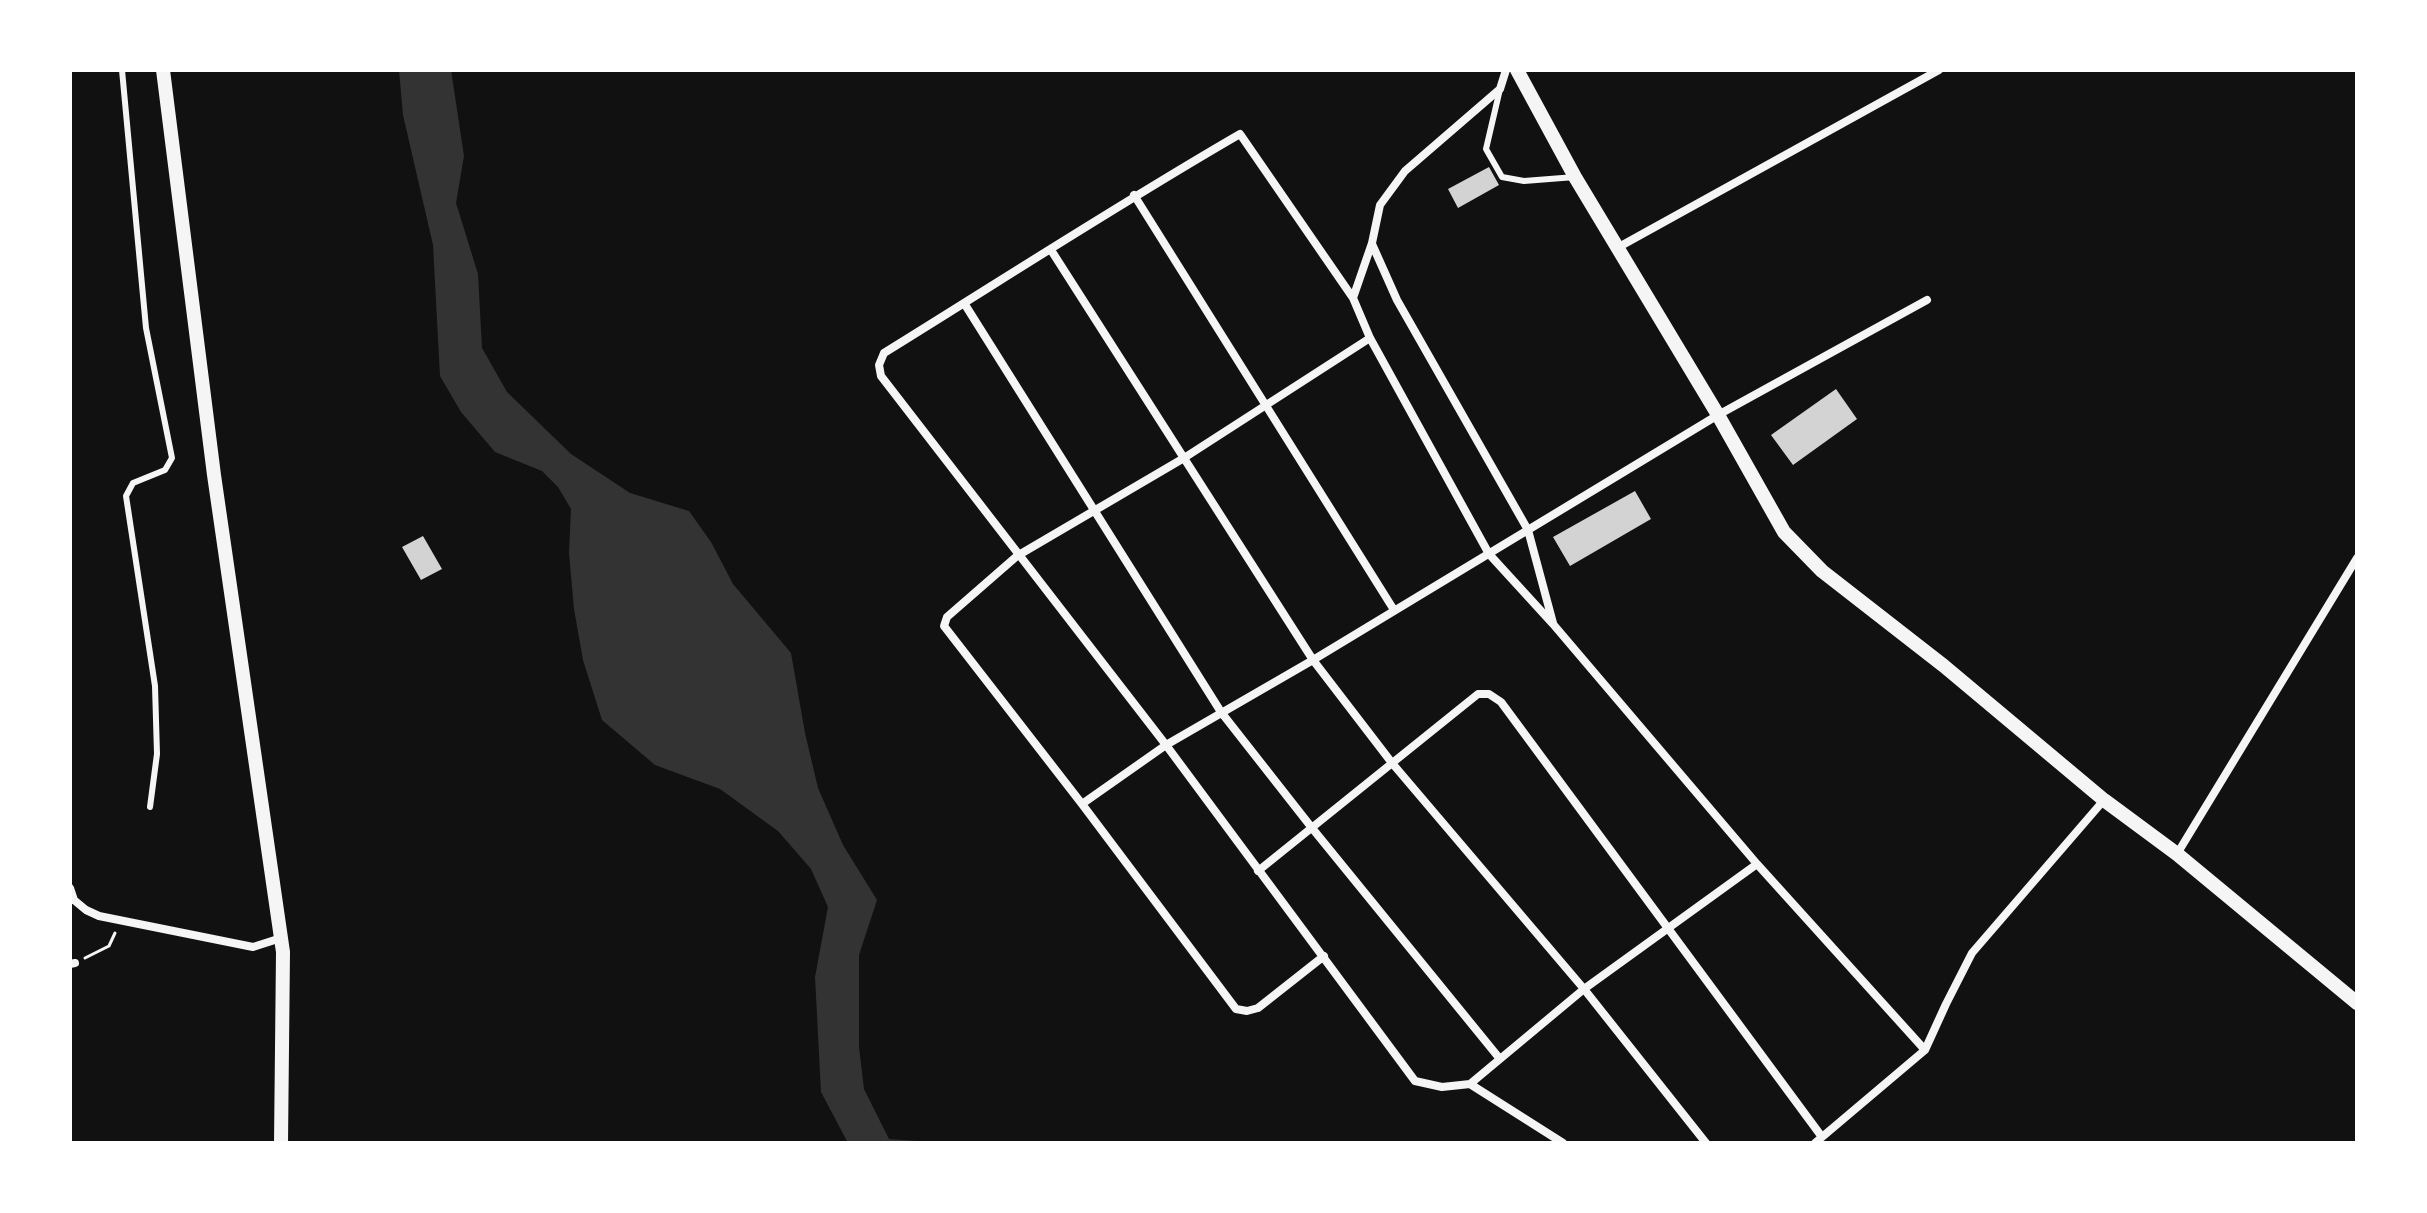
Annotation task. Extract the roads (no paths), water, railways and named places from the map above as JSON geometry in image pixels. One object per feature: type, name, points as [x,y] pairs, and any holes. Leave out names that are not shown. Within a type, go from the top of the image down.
[{"type":"street","points":[[163,70],[214,475],[283,952],[281,1143]]},
{"type":"street","points":[[1353,298],[1372,243],[1380,205],[1405,171],[1500,89],[1506,70]]},
{"type":"street","points":[[1517,70],[1575,177],[1718,415],[1784,532],[1822,571],[1944,666],[2104,800],[2177,854],[2357,1003]]},
{"type":"street","points":[[1617,248],[1939,70]]},
{"type":"street","points":[[1757,864],[1584,989],[1470,1084],[1442,1087],[1415,1081],[1166,745],[881,376],[879,365],[884,353],[1134,195],[1240,134],[1353,298],[1370,338],[1489,554],[1553,624],[1757,864],[1925,1050]]},
{"type":"street","points":[[1134,195],[1394,610]]},
{"type":"street","points":[[1372,243],[1397,300],[1528,530],[1553,624]]},
{"type":"street","points":[[1051,250],[1313,660],[1392,763],[1584,989],[1706,1143]]},
{"type":"street","points":[[1082,804],[1166,745],[1313,660],[1718,415],[1927,300]]},
{"type":"street","points":[[964,303],[1221,712],[1500,1059]]},
{"type":"street","points":[[1324,956],[1258,1008],[1247,1011],[1236,1009],[944,626],[947,617],[1017,556],[1184,458],[1370,338]]},
{"type":"street","points":[[2177,854],[2357,558]]},
{"type":"street","points":[[1258,871],[1478,694],[1489,694],[1501,702],[1669,928],[1819,1140],[1925,1050],[1972,953],[2104,800]]},
{"type":"street","points":[[70,888],[72,900],[99,916],[253,947],[281,938]]},
{"type":"street","points":[[1470,1084],[1563,1143]]},
{"type":"lane","points":[[122,70],[146,328],[172,458],[165,470],[133,483],[126,496],[155,686],[157,754],[150,807]]},
{"type":"lane","points":[[1500,89],[1486,149],[1502,177],[1524,181],[1575,177]]}]
